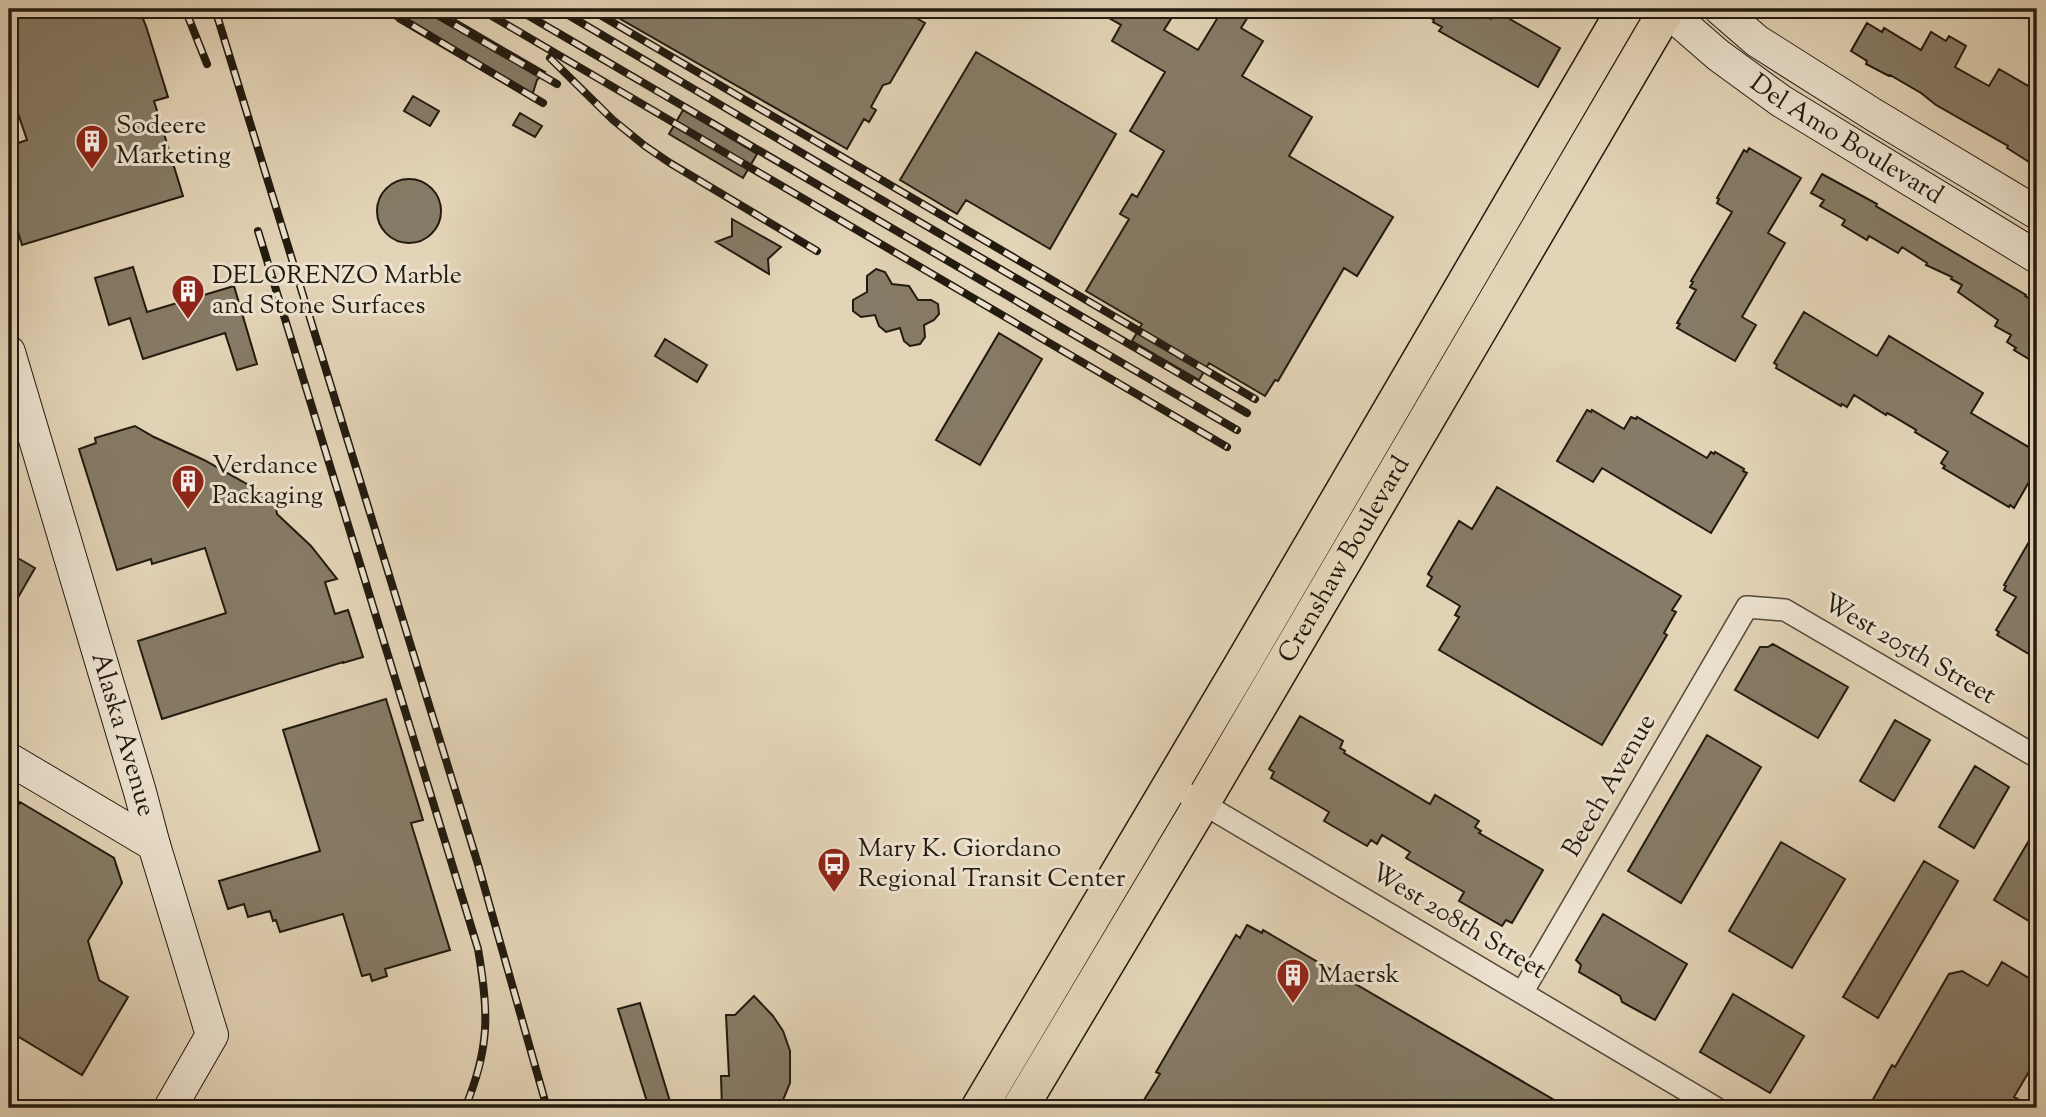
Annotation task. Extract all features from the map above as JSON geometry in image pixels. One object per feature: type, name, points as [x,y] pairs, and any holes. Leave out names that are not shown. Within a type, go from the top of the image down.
[{"type":"main road","name":"Crenshaw Boulevard","points":[[979,1108],[1625,9]]},
{"type":"main road","name":"Crenshaw Boulevard","points":[[1020,1108],[1202,803],[1666,9]]},
{"type":"street","name":"Del Amo Boulevard","points":[[1666,9],[1718,55],[1781,101],[2037,257]]},
{"type":"street","name":"Del Amo Boulevard","points":[[1720,9],[1757,41],[2037,213]]},
{"type":"street","name":"Alaska Avenue","points":[[9,352],[134,772],[153,845],[212,1035],[170,1108]]},
{"type":"street","name":"West 205th Street","points":[[1747,607],[1785,610],[2037,757]]},
{"type":"street","name":"Beech Avenue","points":[[1522,993],[1747,607]]},
{"type":"street","points":[[9,759],[153,845]]},
{"type":"street","name":"West 208th Street","points":[[1170,784],[1716,1108]]},
{"type":"building","points":[[9,9],[139,9],[168,97],[154,101],[183,196],[22,245],[9,202],[9,146],[27,140],[9,87]]},
{"type":"building","points":[[412,9],[437,9],[545,72],[537,80],[531,99],[398,21]]},
{"type":"building","points":[[603,9],[901,9],[925,23],[890,83],[883,85],[871,107],[876,110],[869,122],[864,119],[847,149]]},
{"type":"building","points":[[1093,9],[1165,9],[1174,14],[1164,30],[1198,50],[1223,9],[1253,9],[1241,28],[1263,41],[1242,76],[1312,117],[1289,156],[1393,217],[1357,276],[1344,268],[1278,381],[1275,380],[1265,396],[1209,363],[1199,380],[1132,341],[1142,324],[1086,291],[1129,219],[1120,214],[1132,194],[1137,197],[1164,151],[1130,131],[1165,72],[1112,41],[1121,25]]},
{"type":"building","points":[[1416,9],[1473,9],[1491,19],[1496,11],[1560,48],[1538,87],[1439,31],[1442,27]]},
{"type":"building","points":[[1867,23],[1882,32],[1884,28],[1921,50],[1931,32],[1946,41],[1949,36],[1966,46],[1955,67],[1989,86],[1999,69],[2037,91],[2037,163],[2031,159],[2029,162],[2007,148],[2008,146],[1936,105],[1921,93],[1866,64],[1867,61],[1851,51]]},
{"type":"building","points":[[976,52],[1116,134],[1050,249],[966,200],[957,214],[900,180]]},
{"type":"building","points":[[413,96],[439,111],[430,126],[404,111]]},
{"type":"building","points":[[683,110],[757,154],[743,178],[669,134]]},
{"type":"building","points":[[520,113],[542,126],[535,137],[513,125]]},
{"type":"building","points":[[1749,148],[1801,178],[1768,233],[1785,243],[1742,317],[1756,325],[1735,361],[1677,328],[1680,324],[1677,323],[1696,290],[1690,287],[1693,282],[1691,281],[1732,212],[1717,203],[1717,198],[1744,150],[1747,152]]},
{"type":"building","points":[[1822,174],[1877,204],[1876,206],[2037,303],[2037,345],[2029,359],[2007,342],[2011,335],[1995,326],[1998,320],[1958,292],[1962,285],[1951,279],[1952,277],[1926,265],[1927,263],[1902,247],[1898,253],[1869,236],[1867,240],[1842,225],[1845,220],[1820,206],[1824,200],[1811,193]]},
{"type":"building","points":[[409,179],[427,185],[435,193],[441,211],[435,229],[427,237],[409,243],[391,237],[383,229],[377,211],[383,193],[391,185]]},
{"type":"building","points":[[732,219],[781,247],[768,259],[769,274],[716,242],[732,236]]},
{"type":"building","name":"DELORENZO Marble and Stone Surfaces","points":[[133,267],[147,312],[234,286],[257,364],[237,370],[225,333],[143,359],[130,318],[109,325],[95,278]]},
{"type":"building","points":[[876,269],[885,272],[892,284],[909,286],[918,300],[931,300],[938,304],[939,314],[924,325],[925,337],[920,344],[910,346],[904,341],[900,328],[886,332],[879,326],[875,315],[861,317],[853,311],[853,300],[867,292],[867,276]]},
{"type":"building","points":[[1804,312],[1877,356],[1889,336],[1983,393],[1971,413],[2037,452],[2037,468],[2014,508],[1943,468],[1945,466],[1941,463],[1948,452],[1891,415],[1886,415],[1854,395],[1847,407],[1842,404],[1841,406],[1776,368],[1774,363]]},
{"type":"building","points":[[999,333],[1042,359],[980,465],[936,440]]},
{"type":"building","points":[[665,339],[707,365],[697,382],[655,356]]},
{"type":"building","points":[[1587,410],[1592,410],[1624,429],[1631,417],[1637,417],[1707,458],[1711,452],[1715,452],[1744,469],[1747,473],[1711,533],[1602,468],[1593,482],[1557,461]]},
{"type":"building","points":[[135,426],[261,492],[270,503],[275,502],[277,514],[311,546],[337,579],[325,582],[335,614],[348,610],[363,657],[162,719],[138,641],[226,613],[205,548],[152,564],[151,559],[117,570],[79,449],[96,443],[95,438]]},
{"type":"building","points":[[1497,487],[1681,596],[1672,610],[1676,612],[1664,633],[1667,635],[1602,745],[1439,650],[1459,617],[1455,615],[1460,606],[1427,586],[1432,577],[1428,574],[1459,521],[1472,529]]},
{"type":"building","points":[[2037,528],[2037,659],[1997,635],[1999,632],[1996,630],[2016,597],[2004,590],[2004,585]]},
{"type":"building","points":[[9,553],[35,568],[9,613]]},
{"type":"building","points":[[1773,644],[1848,687],[1818,738],[1735,690],[1760,647]]},
{"type":"building","points":[[386,699],[423,820],[411,823],[450,950],[385,969],[387,976],[372,981],[370,974],[362,976],[343,914],[280,932],[270,911],[248,917],[244,904],[228,909],[219,881],[320,851],[283,730]]},
{"type":"building","points":[[1300,716],[1343,741],[1340,748],[1344,753],[1430,804],[1435,795],[1479,821],[1475,827],[1481,831],[1479,833],[1543,870],[1512,923],[1506,920],[1502,926],[1459,901],[1464,892],[1406,858],[1410,852],[1382,835],[1377,844],[1371,840],[1367,846],[1324,821],[1329,812],[1271,778],[1274,772],[1269,769]]},
{"type":"building","points":[[1895,720],[1930,740],[1894,801],[1860,781]]},
{"type":"building","points":[[1707,735],[1761,767],[1681,903],[1628,871]]},
{"type":"building","points":[[1975,766],[2009,787],[1974,848],[1939,827]]},
{"type":"building","points":[[20,802],[114,858],[122,883],[88,941],[99,980],[128,997],[82,1075],[9,1031],[9,821]]},
{"type":"building","points":[[2037,827],[2037,926],[1994,900]]},
{"type":"building","points":[[1781,842],[1845,879],[1792,968],[1729,931]]},
{"type":"building","points":[[1924,861],[1958,881],[1878,1018],[1843,997]]},
{"type":"building","points":[[1603,914],[1687,964],[1655,1020],[1622,1002],[1620,996],[1579,972],[1581,965],[1576,960]]},
{"type":"building","name":"Maersk","points":[[1247,925],[1262,933],[1263,930],[1568,1108],[1139,1108],[1160,1074],[1156,1072],[1236,935],[1240,938]]},
{"type":"building","points":[[2002,962],[2037,983],[2037,1058],[2014,1097],[2034,1108],[1879,1108],[1871,1103],[1949,974],[1962,971],[1988,986]]},
{"type":"building","points":[[1733,994],[1804,1036],[1770,1093],[1700,1052]]},
{"type":"building","points":[[754,996],[783,1031],[790,1051],[790,1083],[783,1100],[776,1108],[722,1108],[721,1076],[729,1076],[726,1015],[735,1015]]},
{"type":"building","points":[[640,1003],[672,1108],[649,1108],[618,1009]]},
{"type":"railway","points":[[185,9],[207,64]]},
{"type":"railway","points":[[215,9],[477,861],[547,1108]]},
{"type":"railway","points":[[385,9],[543,103]]},
{"type":"railway","points":[[427,9],[557,84]]},
{"type":"railway","points":[[480,9],[1227,447]]},
{"type":"railway","points":[[517,9],[1237,430]]},
{"type":"railway","points":[[558,9],[1247,413]]},
{"type":"railway","points":[[590,9],[1255,399]]},
{"type":"railway","points":[[550,58],[613,120],[645,146],[817,251]]},
{"type":"railway","points":[[258,231],[478,949],[484,992],[485,1030],[479,1067],[465,1108]]},
{"type":"place","name":"Sodeere Marketing","points":[[92,171]]},
{"type":"place","name":"DELORENZO Marble and Stone Surfaces","points":[[188,321]]},
{"type":"place","name":"Verdance Packaging","points":[[188,511]]},
{"type":"place","name":"Mary K. Giordano Regional Transit Center","points":[[834,894]]},
{"type":"place","name":"Maersk","points":[[1293,1005]]}]
